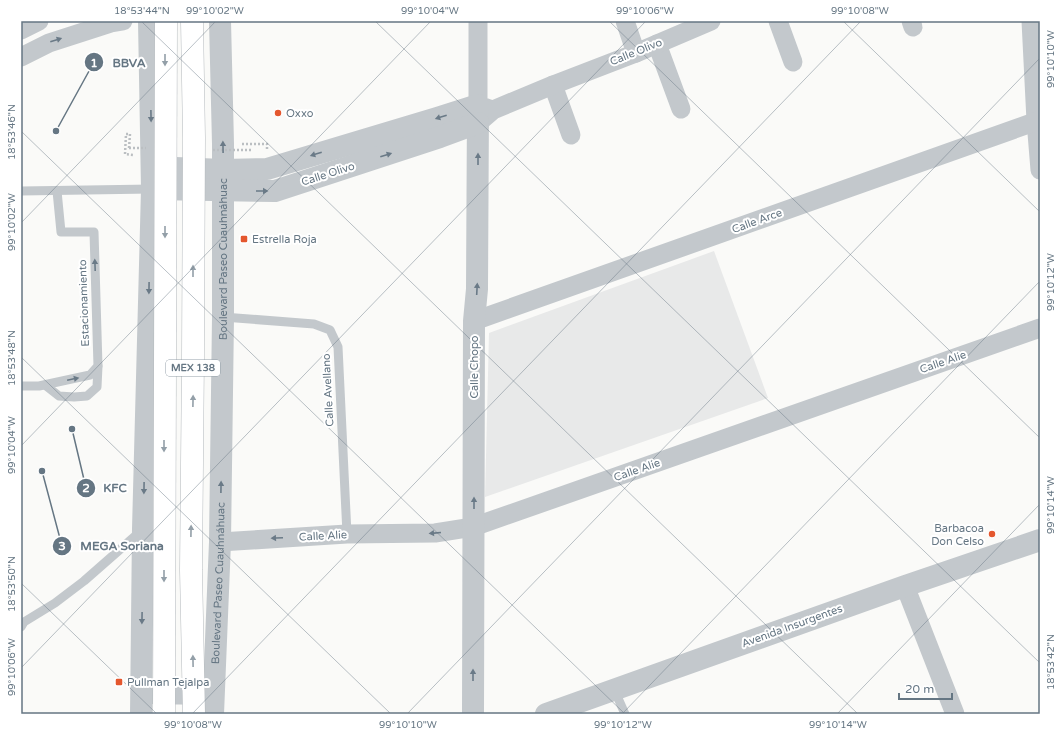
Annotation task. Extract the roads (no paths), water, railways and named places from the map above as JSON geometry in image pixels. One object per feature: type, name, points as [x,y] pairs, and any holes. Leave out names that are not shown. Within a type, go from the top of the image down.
[{"type":"main road","name":"MEX 138","points":[[164,714],[166,21]]},
{"type":"main road","name":"Boulevard Paseo Cuauhnáhuac","points":[[192,21],[194,146],[191,570],[194,714]]},
{"type":"street","points":[[21,30],[39,21]]},
{"type":"street","points":[[21,57],[49,43],[110,23],[123,21]]},
{"type":"street","points":[[140,714],[143,529],[152,189],[149,21]]},
{"type":"street","name":"Boulevard Paseo Cuauhnáhuac","points":[[213,704],[220,542],[223,317],[223,181],[220,21]]},
{"type":"street","name":"Calle Chopo","points":[[473,714],[474,321],[477,289],[483,113],[478,21]]},
{"type":"street","points":[[625,21],[636,52]]},
{"type":"street","name":"Calle Olivo","points":[[152,167],[275,191],[440,137],[483,113],[711,21]]},
{"type":"street","points":[[778,21],[793,62]]},
{"type":"street","points":[[1031,21],[1040,170]]},
{"type":"street","points":[[657,44],[681,109]]},
{"type":"street","points":[[553,85],[571,135]]},
{"type":"street","name":"Calle Arce","points":[[474,321],[1038,121]]},
{"type":"street","name":"Calle Olivo","points":[[152,189],[223,181]]},
{"type":"street","name":"Calle Alie","points":[[220,542],[347,534],[435,533],[474,527],[1040,328]]},
{"type":"street","name":"Avenida Insurgentes","points":[[546,714],[575,709],[614,689],[1040,540]]},
{"type":"street","points":[[905,586],[955,714]]},
{"type":"street","points":[[141,693],[213,704]]},
{"type":"lane","points":[[21,191],[152,189]]},
{"type":"lane","name":"Estacionamiento","points":[[57,191],[61,232],[94,232],[98,366]]},
{"type":"lane","name":"Calle Avellano","points":[[223,317],[314,324],[330,330],[338,347],[347,534]]},
{"type":"lane","points":[[45,385],[59,396],[87,396],[97,387],[98,366]]},
{"type":"lane","points":[[21,386],[39,386],[90,375],[98,366]]},
{"type":"lane","points":[[21,627],[24,622],[55,603],[84,581],[143,529]]},
{"type":"lane","points":[[614,689],[625,714]]},
{"type":"place","name":"Oxxo","points":[[278,113]]},
{"type":"place","name":"BBVA","points":[[56,131]]},
{"type":"place","name":"Estrella Roja","points":[[244,239]]},
{"type":"place","name":"KFC","points":[[72,429]]},
{"type":"place","name":"MEGA Soriana","points":[[42,471]]},
{"type":"place","name":"Barbacoa Don Celso","points":[[992,534]]},
{"type":"place","name":"Pullman Tejalpa","points":[[119,682]]}]
